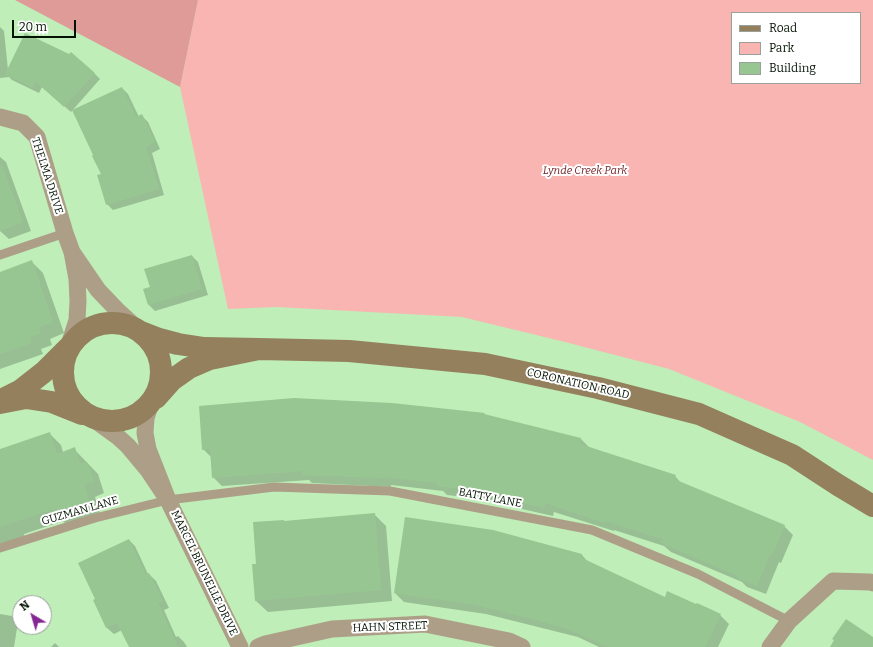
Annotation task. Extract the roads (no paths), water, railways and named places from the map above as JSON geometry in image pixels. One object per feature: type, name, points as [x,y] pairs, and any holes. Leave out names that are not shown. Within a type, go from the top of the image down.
[{"type":"street","name":"THELMA DRIVE","points":[[0,117],[23,123],[37,137],[65,233]]},
{"type":"street","points":[[65,233],[72,252],[78,302],[77,320],[62,364],[62,380],[68,396],[78,409],[92,418]]},
{"type":"street","points":[[0,402],[26,398],[52,402],[92,418],[107,422],[124,420],[138,414],[151,403],[158,389],[162,373],[159,357],[152,342],[118,311],[98,290],[72,252]]},
{"type":"street","points":[[0,402],[21,390],[44,372],[68,348],[78,335],[92,326],[108,323],[125,324],[140,331]]},
{"type":"street","name":"CORONATION ROAD","points":[[140,331],[159,339],[204,348],[349,351],[485,364],[598,388],[699,414],[792,455],[873,506]]},
{"type":"street","name":"CORONATION ROAD","points":[[151,403],[172,380],[189,368],[210,359],[259,349]]},
{"type":"street","name":"MARCEL BRUNELLE DRIVE","points":[[151,403],[146,418],[145,433],[148,449],[168,500],[240,647]]},
{"type":"street","name":"MARCEL BRUNELLE DRIVE","points":[[92,418],[128,446],[148,470],[168,500]]},
{"type":"street","points":[[770,647],[789,621],[833,581],[870,582],[873,584]]},
{"type":"street","name":"HAHN STREET","points":[[258,647],[265,644],[332,629],[425,624],[509,641],[522,647]]},
{"type":"lane","points":[[0,255],[65,233]]},
{"type":"lane","name":"BATTY LANE","points":[[168,500],[274,487],[390,491],[592,530],[698,574],[789,621]]},
{"type":"lane","name":"GUZMAN LANE","points":[[0,548],[95,518],[168,500]]},
{"type":"park label","name":"Lynde Creek Park","points":[[585,171]]}]
